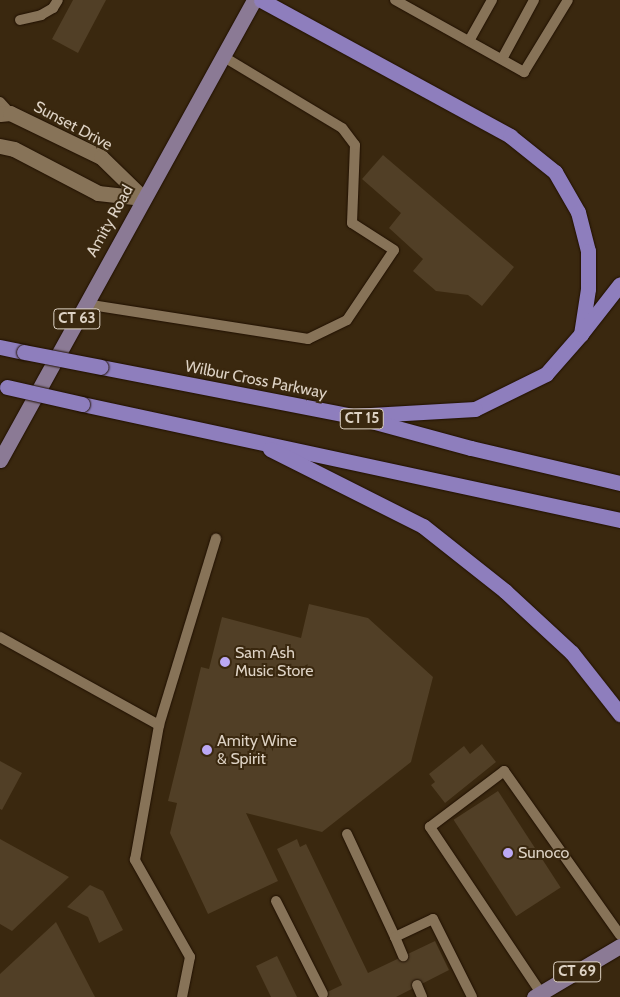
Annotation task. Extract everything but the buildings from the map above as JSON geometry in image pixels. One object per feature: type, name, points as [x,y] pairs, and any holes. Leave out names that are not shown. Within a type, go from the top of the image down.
[{"type":"highway","points":[[261,0],[510,136],[555,172],[578,212],[588,251],[588,289],[581,334]]},
{"type":"highway","points":[[353,416],[475,409],[546,374],[581,334],[620,284]]},
{"type":"highway","name":"Wilbur Cross Parkway","points":[[0,347],[353,416],[471,448],[620,483]]},
{"type":"highway","points":[[4,386],[620,520]]},
{"type":"highway","points":[[251,439],[423,526],[505,591],[572,653],[620,714]]},
{"type":"main road","name":"Amity Road","points":[[0,460],[254,0]]},
{"type":"main road","name":"CT 69","points":[[537,995],[620,946]]},
{"type":"street","name":"Sunset Drive","points":[[5,114],[101,157],[143,198]]},
{"type":"street","points":[[0,146],[14,149],[98,194],[143,198]]},
{"type":"lane","points":[[20,20],[41,15],[53,8],[58,0]]},
{"type":"lane","points":[[394,0],[410,4],[469,42],[524,72],[568,0]]},
{"type":"lane","points":[[469,42],[492,0]]},
{"type":"lane","points":[[502,60],[534,0]]},
{"type":"lane","points":[[85,304],[308,339],[346,320],[394,250],[352,223],[355,145],[342,128],[222,56]]},
{"type":"lane","points":[[0,102],[5,114]]},
{"type":"lane","points":[[182,997],[190,957],[135,860],[159,725],[216,539]]},
{"type":"lane","points":[[0,637],[159,725]]},
{"type":"lane","points":[[537,995],[430,827],[504,771],[620,935]]},
{"type":"lane","points":[[347,834],[403,956]]},
{"type":"lane","points":[[276,901],[323,994]]},
{"type":"lane","points":[[395,936],[433,919],[472,997]]},
{"type":"lane","points":[[417,985],[422,997]]},
{"type":"place","name":"Sam Ash Music Store","points":[[225,662]]},
{"type":"place","name":"Amity Wine & Spirit","points":[[207,750]]},
{"type":"place","name":"Sunoco","points":[[508,853]]}]
